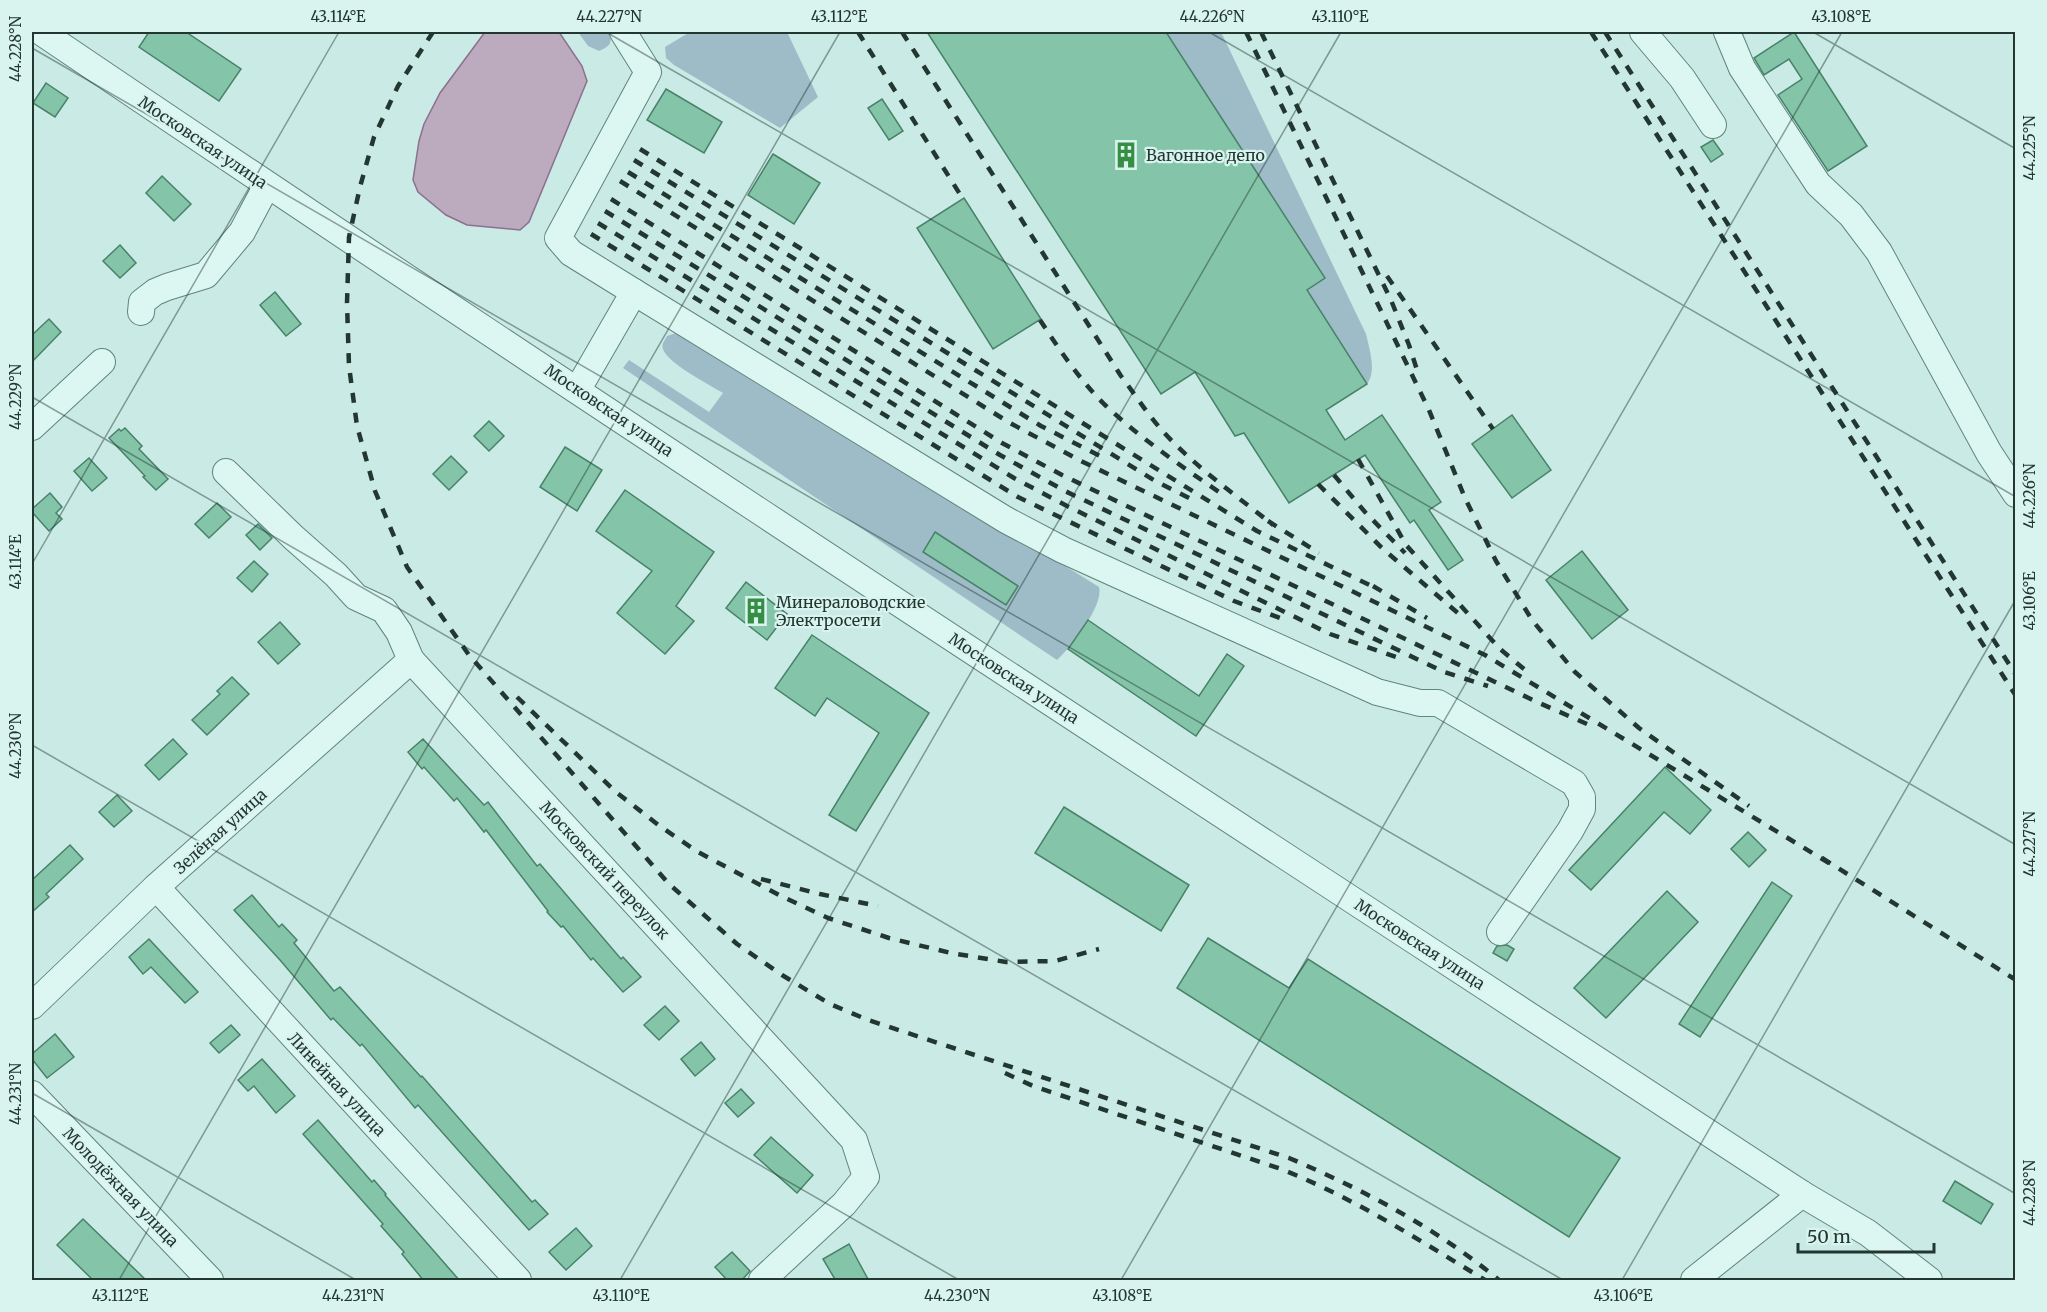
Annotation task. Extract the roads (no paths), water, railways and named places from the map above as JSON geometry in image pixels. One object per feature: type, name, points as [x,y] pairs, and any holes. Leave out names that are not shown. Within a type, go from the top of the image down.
[{"type":"street","name":"Московская улица","points":[[41,32],[267,185],[1802,1194],[1868,1233],[1929,1281]]},
{"type":"street","points":[[623,32],[648,72],[558,238],[571,253],[1006,520],[1063,550],[1377,692],[1420,703],[1438,703],[1574,783],[1582,797],[1582,810],[1500,932]]},
{"type":"street","points":[[1643,32],[1682,78],[1713,125]]},
{"type":"street","points":[[1727,32],[1742,68],[1818,184],[1851,215],[1879,252],[1989,453],[2016,494]]},
{"type":"street","points":[[141,312],[142,302],[155,292],[206,275],[242,232],[267,185]]},
{"type":"street","points":[[578,389],[634,292]]},
{"type":"street","points":[[32,428],[102,362]]},
{"type":"street","name":"Московский переулок","points":[[226,472],[336,575],[356,597],[384,610],[399,632],[411,660],[854,1140],[866,1176],[844,1204],[762,1281]]},
{"type":"street","name":"Зелёная улица","points":[[32,1006],[156,887],[411,660]]},
{"type":"street","name":"Линейная улица","points":[[156,887],[518,1281]]},
{"type":"street","name":"Молодёжная улица","points":[[32,1094],[210,1281]]},
{"type":"street","points":[[1694,1281],[1802,1194]]},
{"type":"railway","points":[[433,32],[398,86],[374,137],[360,187],[349,237],[347,303],[349,366],[357,426],[375,491],[407,567],[469,655],[669,884],[737,944],[782,975],[830,1004],[868,1020],[1289,1158],[1345,1183],[1425,1227],[1499,1280]]},
{"type":"railway","points":[[858,32],[963,199]]},
{"type":"railway","points":[[902,32],[1121,376],[1150,416],[1185,454],[1273,525]]},
{"type":"railway","points":[[1246,32],[1429,410],[1465,498],[1496,561],[1532,620],[1575,672],[1639,728],[1749,806]]},
{"type":"railway","points":[[1261,32],[1391,300],[1417,370]]},
{"type":"railway","points":[[1591,32],[2016,696]]},
{"type":"railway","points":[[1605,32],[2016,675]]},
{"type":"railway","points":[[640,149],[1257,531],[1378,589]]},
{"type":"railway","points":[[634,160],[1157,482],[1193,500]]},
{"type":"railway","points":[[628,172],[1041,426],[1106,459]]},
{"type":"railway","points":[[620,181],[1010,423],[1081,461],[1485,655],[1829,863]]},
{"type":"railway","points":[[611,199],[1002,443],[1062,475],[1587,724]]},
{"type":"railway","points":[[605,211],[1000,455],[1065,491],[1444,672],[1488,686]]},
{"type":"railway","points":[[598,223],[1014,478],[1330,634],[1396,657]]},
{"type":"railway","points":[[591,234],[1018,497],[1234,601],[1288,621]]},
{"type":"railway","points":[[1387,276],[1493,429]]},
{"type":"railway","points":[[1040,320],[1062,353],[1104,404],[1146,440],[1222,494]]},
{"type":"railway","points":[[1358,459],[1406,545],[1500,649],[1530,674]]},
{"type":"railway","points":[[1334,475],[1365,512],[1405,553]]},
{"type":"railway","points":[[1318,484],[1382,548],[1459,614]]},
{"type":"railway","points":[[1268,521],[1319,553]]},
{"type":"railway","points":[[1373,586],[1427,618]]},
{"type":"railway","points":[[517,697],[616,792],[661,827],[698,852],[828,918],[889,938],[951,953],[1006,962],[1055,961],[1099,949]]},
{"type":"railway","points":[[1822,858],[2016,980]]},
{"type":"railway","points":[[761,879],[878,906]]},
{"type":"railway","points":[[1005,1073],[1033,1086],[1308,1180],[1386,1220],[1485,1280]]},
{"type":"place","name":"Вагонное депо","points":[[1126,155]]},
{"type":"place","name":"Минераловодские Электросети","points":[[756,611]]}]
